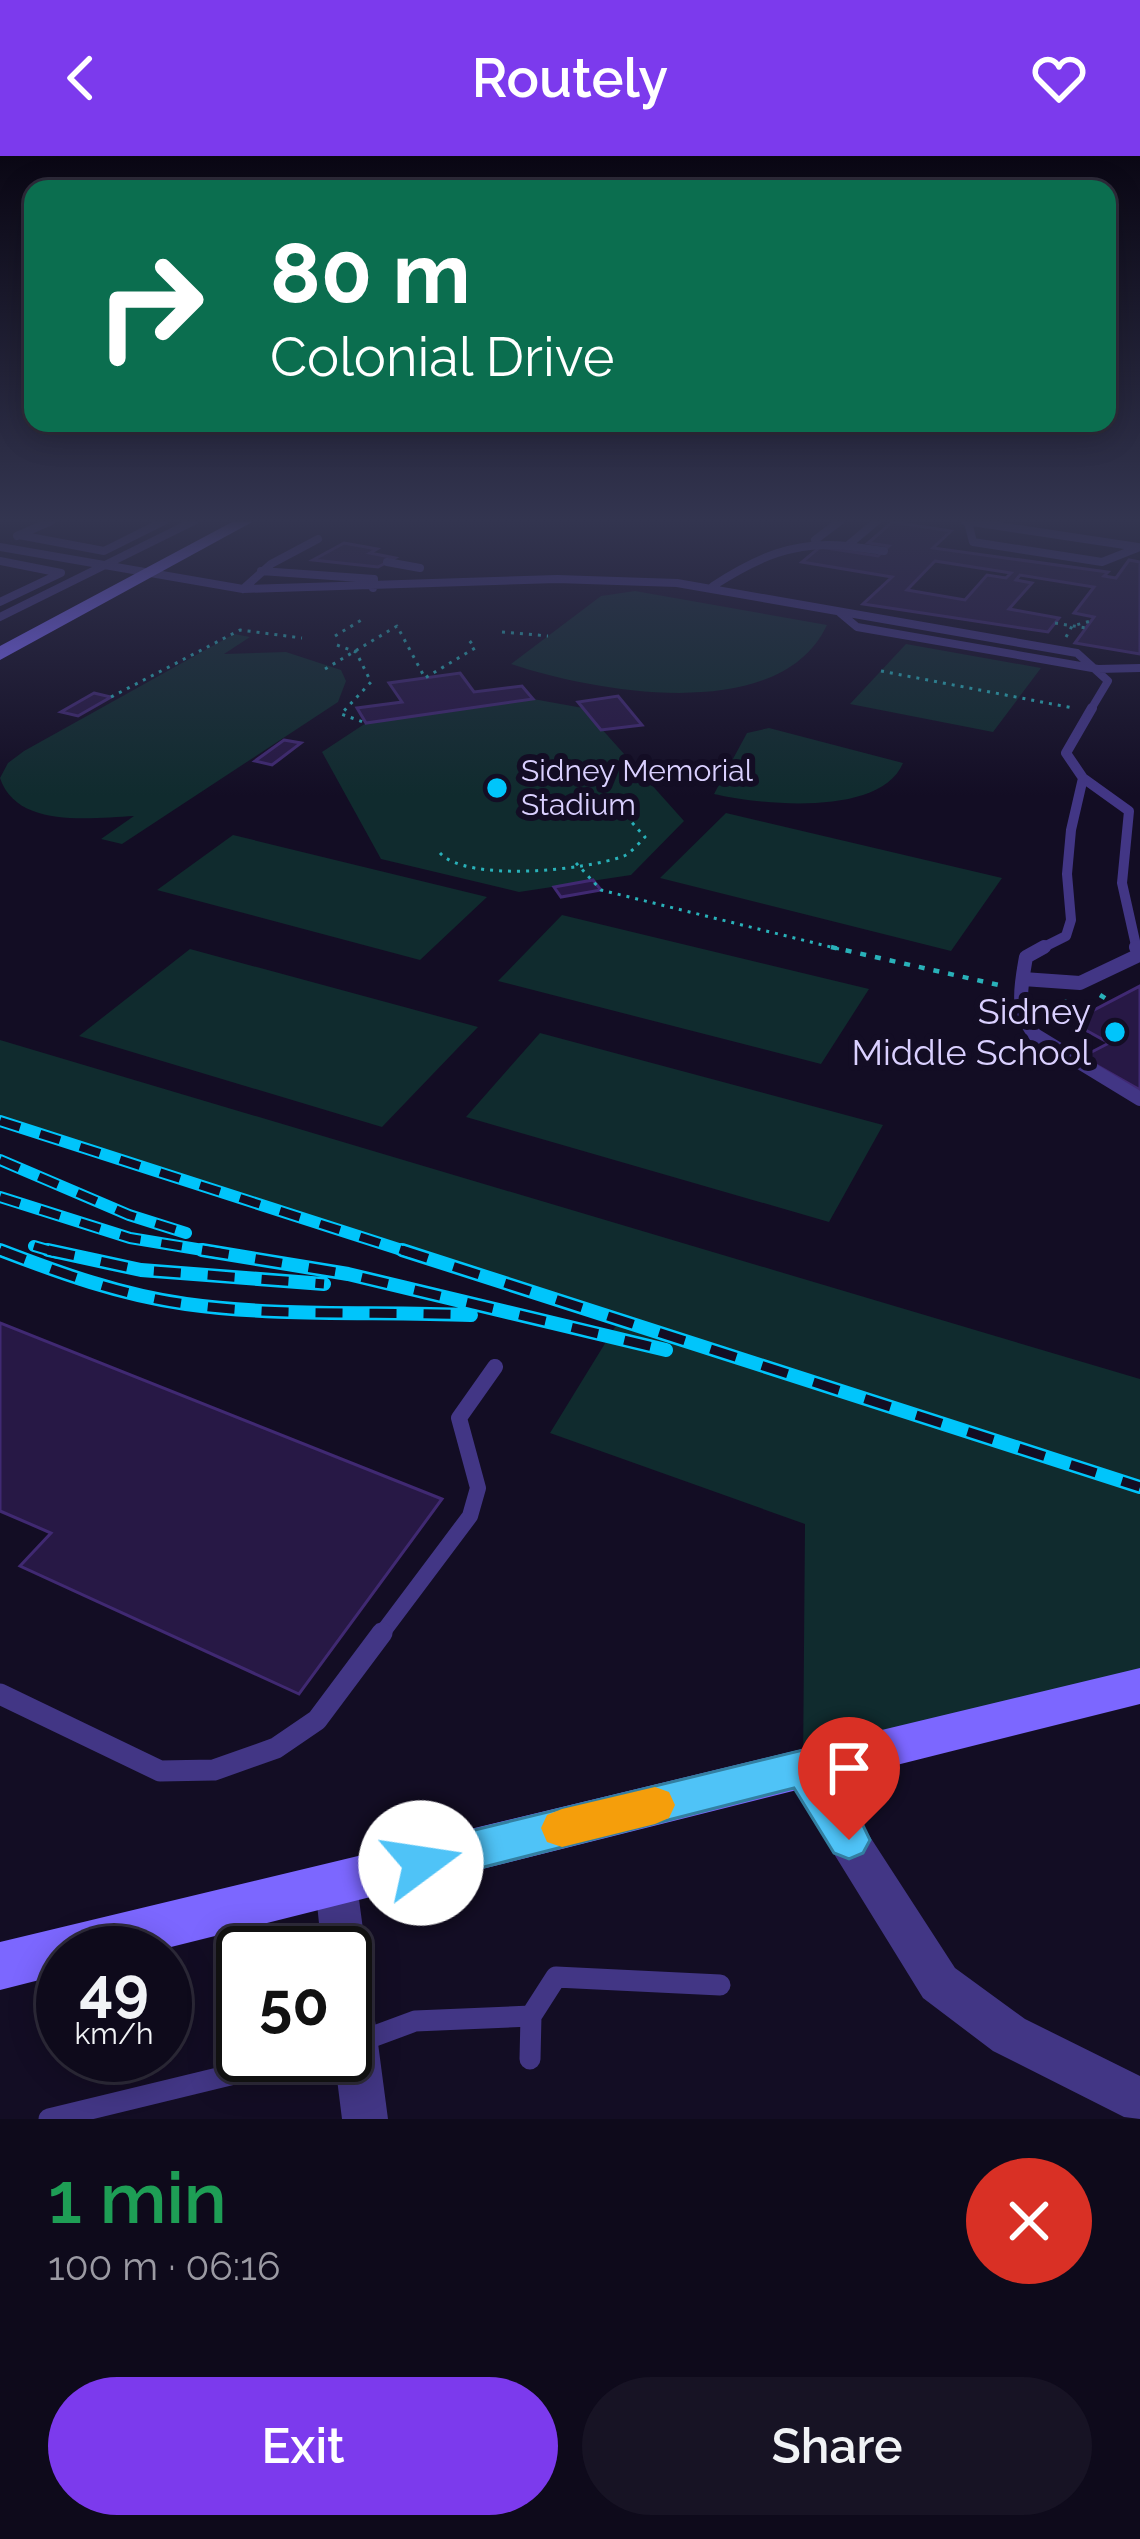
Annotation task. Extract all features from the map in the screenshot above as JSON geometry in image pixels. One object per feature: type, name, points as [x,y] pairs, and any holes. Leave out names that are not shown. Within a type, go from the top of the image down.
[{"type":"main road","points":[[0,654],[78,613]]},
{"type":"main road","points":[[0,1966],[1140,1686]]},
{"type":"street","points":[[803,1768],[939,1983],[1010,2035],[1140,2101]]},
{"type":"street","points":[[336,1884],[341,1926]]},
{"type":"street","points":[[351,2082],[365,2119]]},
{"type":"lane","points":[[839,613],[857,627],[1098,669],[1140,668]]},
{"type":"lane","points":[[862,613],[1060,647],[1077,652],[1108,681],[1066,753],[1083,778],[1129,811],[1120,849],[1119,886],[1139,955],[1080,983],[1023,984]]},
{"type":"lane","points":[[1083,778],[1067,874],[1071,920],[1066,936],[1026,957],[1022,1022],[1035,1035],[1140,1099]]},
{"type":"lane","points":[[0,1694],[160,1771],[214,1770],[276,1748],[316,1720],[470,1516],[478,1488],[459,1418],[495,1367]]},
{"type":"lane","points":[[530,2059],[531,2016],[556,1977],[720,1984]]},
{"type":"lane","points":[[372,2036],[415,2020],[531,2016]]},
{"type":"lane","points":[[49,2119],[216,2078]]},
{"type":"path","points":[[334,636],[363,620]]},
{"type":"path","points":[[1060,647],[1072,626],[1091,621]]},
{"type":"path","points":[[1055,622],[1086,628]]},
{"type":"path","points":[[326,669],[398,626],[425,678],[475,648],[469,640]]},
{"type":"path","points":[[502,632],[548,636]]},
{"type":"path","points":[[111,697],[230,633],[302,638]]},
{"type":"path","points":[[337,645],[356,652],[371,682],[341,714],[366,723]]},
{"type":"path","points":[[881,670],[1091,711]]},
{"type":"path","points":[[440,853],[450,864],[488,873],[627,855],[645,837],[627,817]]},
{"type":"path","points":[[576,863],[601,890],[966,981],[1023,984]]},
{"type":"path","points":[[1058,983],[1071,1022]]},
{"type":"green space","points":[[579,613],[757,613],[827,625],[803,657],[770,678],[729,689],[636,691],[511,664]]},
{"type":"green space","points":[[234,634],[250,637],[224,654],[286,652],[341,670],[346,681],[338,702],[122,844],[101,839],[134,816],[57,817],[22,806],[9,794],[0,778],[8,763],[24,751]]},
{"type":"green space","points":[[906,644],[1041,668],[993,732],[850,704]]},
{"type":"green space","name":"Sidney Memorial Stadium","points":[[460,673],[474,692],[522,686],[533,699],[583,708],[684,821],[631,875],[519,892],[381,859],[322,752],[366,723],[357,708],[401,702],[389,683]]},
{"type":"green space","points":[[769,728],[903,763],[890,780],[871,792],[846,799],[788,803],[714,794],[747,733]]},
{"type":"green space","points":[[726,813],[1002,878],[951,951],[660,878]]},
{"type":"green space","points":[[233,835],[487,897],[420,960],[157,890]]},
{"type":"green space","points":[[562,915],[869,989],[821,1064],[498,981]]},
{"type":"green space","points":[[190,949],[478,1027],[382,1127],[79,1036]]},
{"type":"green space","points":[[540,1033],[883,1125],[829,1222],[466,1117]]},
{"type":"green space","points":[[0,1040],[1140,1379],[1140,1686],[803,1768],[805,1524],[550,1433],[620,1319],[0,1121]]},
{"type":"building","points":[[920,613],[1029,613],[1059,618],[1048,632]]},
{"type":"building","points":[[1074,613],[1140,613],[1140,654],[1075,643],[1094,617]]},
{"type":"building","points":[[460,673],[474,692],[522,686],[533,699],[366,723],[357,708],[402,702],[389,683]]},
{"type":"building","points":[[94,693],[111,697],[78,716],[61,712]]},
{"type":"building","points":[[618,696],[642,725],[601,730],[578,702]]},
{"type":"building","points":[[284,740],[301,743],[272,765],[255,761]]},
{"type":"building","points":[[593,880],[601,890],[561,897],[554,887]]},
{"type":"building","name":"Sidney Middle School","points":[[1140,986],[1140,1090],[1082,1057],[1109,1043],[1071,1022]]},
{"type":"building","points":[[0,1323],[442,1499],[299,1694],[20,1566],[51,1533],[0,1511]]},
{"type":"railway","points":[[0,1121],[411,1253]]},
{"type":"railway","points":[[0,1160],[129,1215],[186,1233]]},
{"type":"railway","points":[[0,1197],[130,1238],[221,1253]]},
{"type":"railway","points":[[34,1246],[58,1253]]},
{"type":"railway","points":[[8,1253],[0,1250],[114,1289],[186,1304],[292,1312],[471,1315]]},
{"type":"railway","points":[[48,1250],[141,1270],[324,1284]]},
{"type":"railway","points":[[202,1250],[348,1274],[666,1350]]},
{"type":"railway","points":[[402,1250],[1140,1487]]},
{"type":"slow traffic","points":[[562,1828],[655,1805]]},
{"type":"place","name":"Sidney Memorial Stadium","points":[[497,788]]},
{"type":"place","name":"Sidney Middle School","points":[[1115,1032]]},
{"type":"route","points":[[421,1863],[803,1768],[849,1840]]}]
